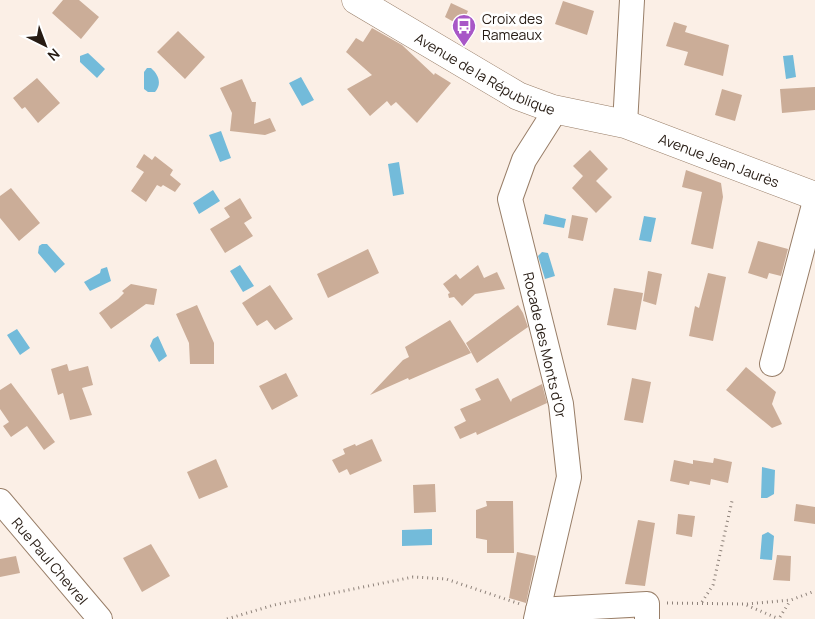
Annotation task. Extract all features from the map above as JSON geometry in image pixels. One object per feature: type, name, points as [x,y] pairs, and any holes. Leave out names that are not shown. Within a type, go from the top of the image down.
[{"type":"main road","name":"Avenue de la République","points":[[356,0],[518,96],[553,109],[625,124]]},
{"type":"main road","name":"Avenue Jean Jaurès","points":[[625,124],[815,196]]},
{"type":"street","points":[[625,124],[632,0]]},
{"type":"street","name":"Rocade des Monts d'Or","points":[[537,615],[569,477],[561,404],[510,199],[524,160],[550,119],[553,109]]},
{"type":"street","points":[[772,364],[815,201]]},
{"type":"street","name":"Rue Paul Chevrel","points":[[0,500],[100,619]]},
{"type":"street","points":[[537,615],[647,611]]},
{"type":"path","points":[[702,602],[713,585],[732,501]]},
{"type":"path","points":[[227,619],[274,605],[413,577],[446,579],[537,615]]},
{"type":"path","points":[[647,611],[702,602],[744,604],[791,600],[815,591]]},
{"type":"path","points":[[744,604],[780,618],[791,600]]},
{"type":"water","points":[[88,53],[105,69],[97,78],[80,62],[80,56]]},
{"type":"water","points":[[793,55],[796,77],[786,79],[783,56]]},
{"type":"water","points":[[147,68],[151,68],[158,77],[159,83],[155,92],[148,92],[144,89],[144,72]]},
{"type":"water","points":[[301,77],[314,100],[302,106],[289,83]]},
{"type":"water","points":[[221,131],[231,158],[220,162],[209,135]]},
{"type":"water","points":[[399,162],[404,194],[393,196],[388,164]]},
{"type":"water","points":[[213,190],[220,201],[199,214],[193,203]]},
{"type":"water","points":[[545,214],[566,219],[564,228],[543,224]]},
{"type":"water","points":[[644,216],[656,218],[651,242],[639,240]]},
{"type":"water","points":[[47,244],[65,264],[55,273],[38,253],[39,246]]},
{"type":"water","points":[[542,252],[548,253],[555,276],[545,279],[538,256]]},
{"type":"water","points":[[240,265],[254,286],[243,292],[230,271]]},
{"type":"water","points":[[107,267],[111,281],[90,291],[84,282],[100,273],[101,269]]},
{"type":"water","points":[[17,329],[30,348],[20,355],[7,335]]},
{"type":"water","points":[[158,336],[167,356],[159,362],[150,346],[153,339]]},
{"type":"water","points":[[762,467],[775,470],[774,494],[767,498],[761,498]]},
{"type":"water","points":[[432,529],[432,545],[402,546],[402,530]]},
{"type":"water","points":[[768,532],[774,536],[772,560],[760,559],[762,535]]},
{"type":"building","points":[[63,0],[79,0],[99,17],[81,39],[52,13]]},
{"type":"building","points":[[563,1],[594,11],[587,35],[555,24]]},
{"type":"building","points":[[451,3],[468,11],[461,26],[445,17]]},
{"type":"building","points":[[674,22],[687,26],[685,32],[729,45],[723,76],[684,65],[688,52],[666,46]]},
{"type":"building","points":[[372,28],[402,45],[434,75],[435,73],[451,83],[417,123],[396,102],[391,106],[387,101],[370,116],[347,89],[372,75],[346,52],[356,38],[363,42]]},
{"type":"building","points":[[178,31],[205,57],[185,79],[157,52]]},
{"type":"building","points":[[37,78],[60,103],[38,123],[25,107],[22,109],[13,98]]},
{"type":"building","points":[[242,79],[252,102],[256,102],[254,124],[270,118],[276,131],[265,135],[230,131],[232,113],[220,88]]},
{"type":"building","points":[[815,87],[815,110],[782,113],[780,89]]},
{"type":"building","points":[[722,89],[742,95],[735,121],[715,115]]},
{"type":"building","points":[[590,150],[608,169],[596,181],[612,197],[596,213],[572,188],[583,176],[573,166]]},
{"type":"building","points":[[144,154],[152,160],[155,156],[173,170],[170,175],[181,184],[175,192],[163,185],[161,187],[157,185],[146,202],[131,191],[144,172],[136,167]]},
{"type":"building","points":[[686,170],[721,183],[723,197],[713,249],[691,244],[702,192],[682,187]]},
{"type":"building","points":[[11,188],[40,223],[19,241],[0,218],[0,196]]},
{"type":"building","points":[[240,198],[252,218],[244,223],[253,236],[225,253],[210,229],[230,217],[224,208]]},
{"type":"building","points":[[572,215],[588,218],[583,241],[568,238]]},
{"type":"building","points":[[758,241],[788,249],[781,276],[769,273],[767,279],[748,273]]},
{"type":"building","points":[[368,249],[379,273],[328,298],[317,274]]},
{"type":"building","points":[[478,265],[484,278],[497,272],[505,289],[475,294],[462,306],[454,297],[449,298],[448,294],[450,293],[443,284],[456,274],[460,279]]},
{"type":"building","points":[[648,271],[662,274],[656,305],[643,301]]},
{"type":"building","points":[[708,273],[726,277],[713,341],[689,336],[695,306],[699,308]]},
{"type":"building","points":[[131,284],[157,289],[154,305],[146,304],[111,329],[99,313],[118,299],[124,293],[122,291]]},
{"type":"building","points":[[270,285],[293,319],[275,330],[267,320],[257,326],[242,303]]},
{"type":"building","points":[[614,288],[643,293],[636,330],[607,325]]},
{"type":"building","points":[[197,305],[214,343],[214,364],[190,364],[189,343],[176,314]]},
{"type":"building","points":[[518,305],[528,327],[477,363],[466,343]]},
{"type":"building","points":[[450,320],[471,353],[370,395],[403,360],[409,357],[405,347]]},
{"type":"building","points":[[67,364],[69,371],[88,366],[93,385],[82,388],[92,415],[70,420],[63,393],[58,395],[51,369]]},
{"type":"building","points":[[746,367],[776,392],[772,404],[782,424],[772,428],[726,390]]},
{"type":"building","points":[[286,373],[298,396],[272,410],[259,386]]},
{"type":"building","points":[[498,378],[511,402],[512,399],[542,384],[547,403],[477,435],[476,432],[460,439],[454,427],[466,421],[460,409],[481,400],[475,389]]},
{"type":"building","points":[[632,378],[651,382],[643,423],[624,420]]},
{"type":"building","points":[[11,383],[55,442],[44,450],[27,426],[11,437],[3,426],[9,422],[0,409],[0,390]]},
{"type":"building","points":[[372,439],[382,461],[350,475],[347,469],[339,473],[332,460],[345,454],[343,449]]},
{"type":"building","points":[[714,458],[732,462],[728,483],[711,479],[710,485],[690,481],[689,485],[670,481],[674,460],[693,464],[693,460],[713,463]]},
{"type":"building","points":[[216,459],[228,487],[199,499],[187,472]]},
{"type":"building","points":[[435,484],[436,512],[414,513],[413,485]]},
{"type":"building","points":[[486,501],[513,501],[514,553],[487,553],[487,540],[476,538],[476,510],[487,506]]},
{"type":"building","points":[[796,504],[815,507],[815,524],[794,521]]},
{"type":"building","points":[[678,514],[695,516],[692,537],[676,534]]},
{"type":"building","points":[[638,520],[655,523],[645,586],[625,584]]},
{"type":"building","points":[[151,544],[170,576],[142,592],[123,558]]},
{"type":"building","points":[[517,552],[536,556],[526,603],[509,598]]},
{"type":"building","points":[[777,555],[791,556],[790,581],[773,580]]},
{"type":"building","points":[[16,556],[20,573],[0,577],[0,559]]},
{"type":"place","name":"Croix des Rameaux","points":[[464,47]]}]
